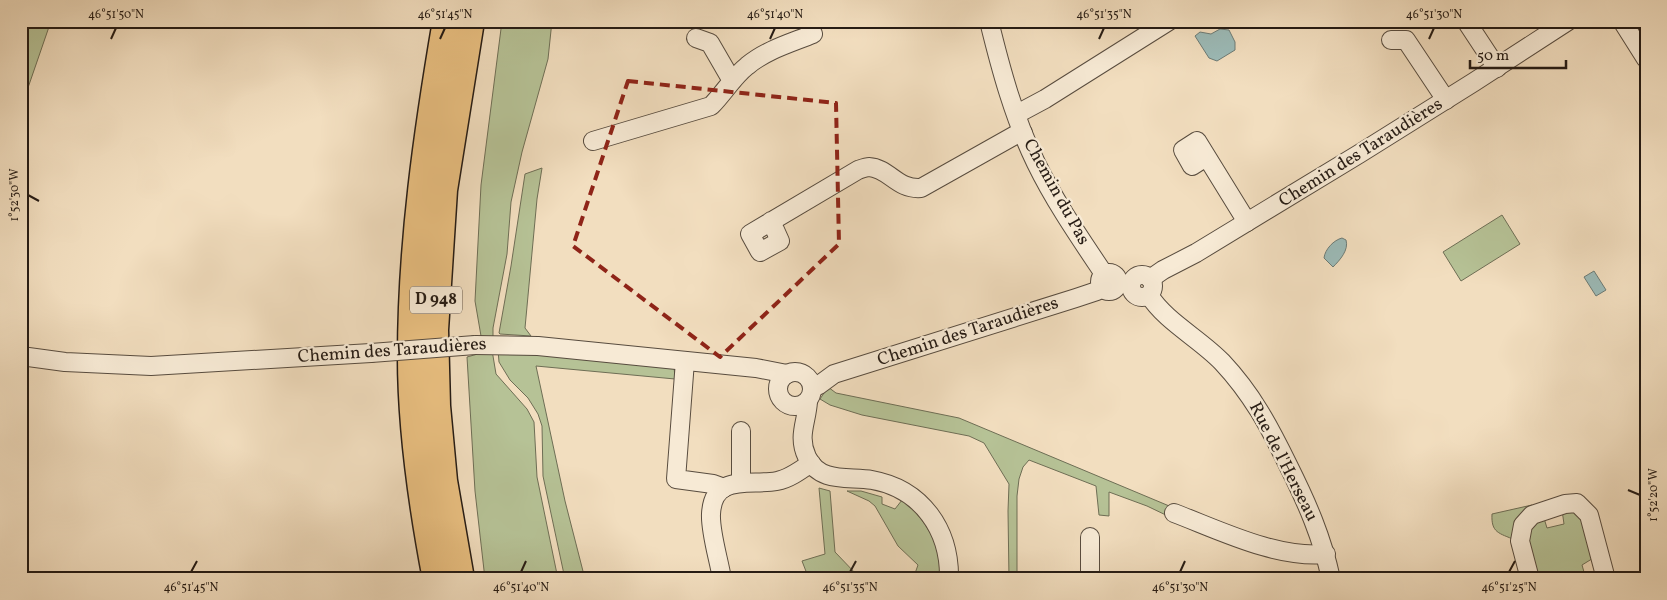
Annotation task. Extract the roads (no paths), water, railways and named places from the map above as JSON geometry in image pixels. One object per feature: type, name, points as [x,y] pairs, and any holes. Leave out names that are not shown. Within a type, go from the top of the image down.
[{"type":"highway","name":"D 948","points":[[436,579],[419,478],[411,358],[417,221],[446,21]]},
{"type":"highway","name":"D 948","points":[[461,579],[444,481],[437,406],[435,330],[444,190],[471,21]]},
{"type":"street","name":"Chemin du Pas","points":[[990,21],[1001,67],[1023,133],[1036,163],[1066,216],[1126,283]]},
{"type":"street","points":[[1017,114],[1045,100],[1170,21]]},
{"type":"street","points":[[1466,21],[1497,68]]},
{"type":"street","name":"Chemin des Taraudières","points":[[21,356],[65,362],[151,366],[474,345],[538,346],[763,369],[798,384],[819,385],[834,374],[1163,270],[1196,253],[1446,100],[1568,21]]},
{"type":"street","points":[[1622,21],[1646,59]]},
{"type":"street","points":[[593,141],[711,106],[748,65],[810,28]]},
{"type":"street","points":[[696,38],[710,43],[732,81]]},
{"type":"street","points":[[1390,40],[1406,40],[1446,100]]},
{"type":"street","points":[[771,221],[858,170],[869,167],[877,169],[901,184],[911,188],[921,188],[1017,134],[1023,133]]},
{"type":"street","points":[[1206,157],[1247,222]]},
{"type":"street","name":"Rue de l'Herseau","points":[[1126,283],[1206,346],[1250,395],[1308,506],[1326,554],[1331,579]]},
{"type":"street","points":[[685,362],[676,479],[713,484],[724,488]]},
{"type":"street","points":[[802,428],[807,410],[798,384],[780,398],[790,406],[802,428],[805,452],[811,463],[824,474],[836,478],[869,480],[893,486],[907,493],[918,502],[934,520],[941,533],[948,555],[949,579]]},
{"type":"street","points":[[741,432],[741,482]]},
{"type":"street","points":[[722,579],[711,515],[713,501],[724,488],[741,482],[776,482],[784,480],[811,463]]},
{"type":"street","points":[[1530,579],[1520,541],[1523,525],[1532,515],[1565,504],[1577,503],[1589,515],[1606,579]]},
{"type":"street","points":[[1174,513],[1253,543],[1306,555],[1326,554]]},
{"type":"street","points":[[1090,537],[1090,579]]},
{"type":"water","points":[[1220,29],[1229,30],[1235,42],[1235,50],[1217,61],[1209,58],[1195,36],[1200,32],[1211,34]]},
{"type":"water","points":[[1342,238],[1346,240],[1347,244],[1345,251],[1333,267],[1324,258],[1326,251],[1330,245]]},
{"type":"water","points":[[1594,271],[1606,290],[1596,296],[1584,277]]}]
